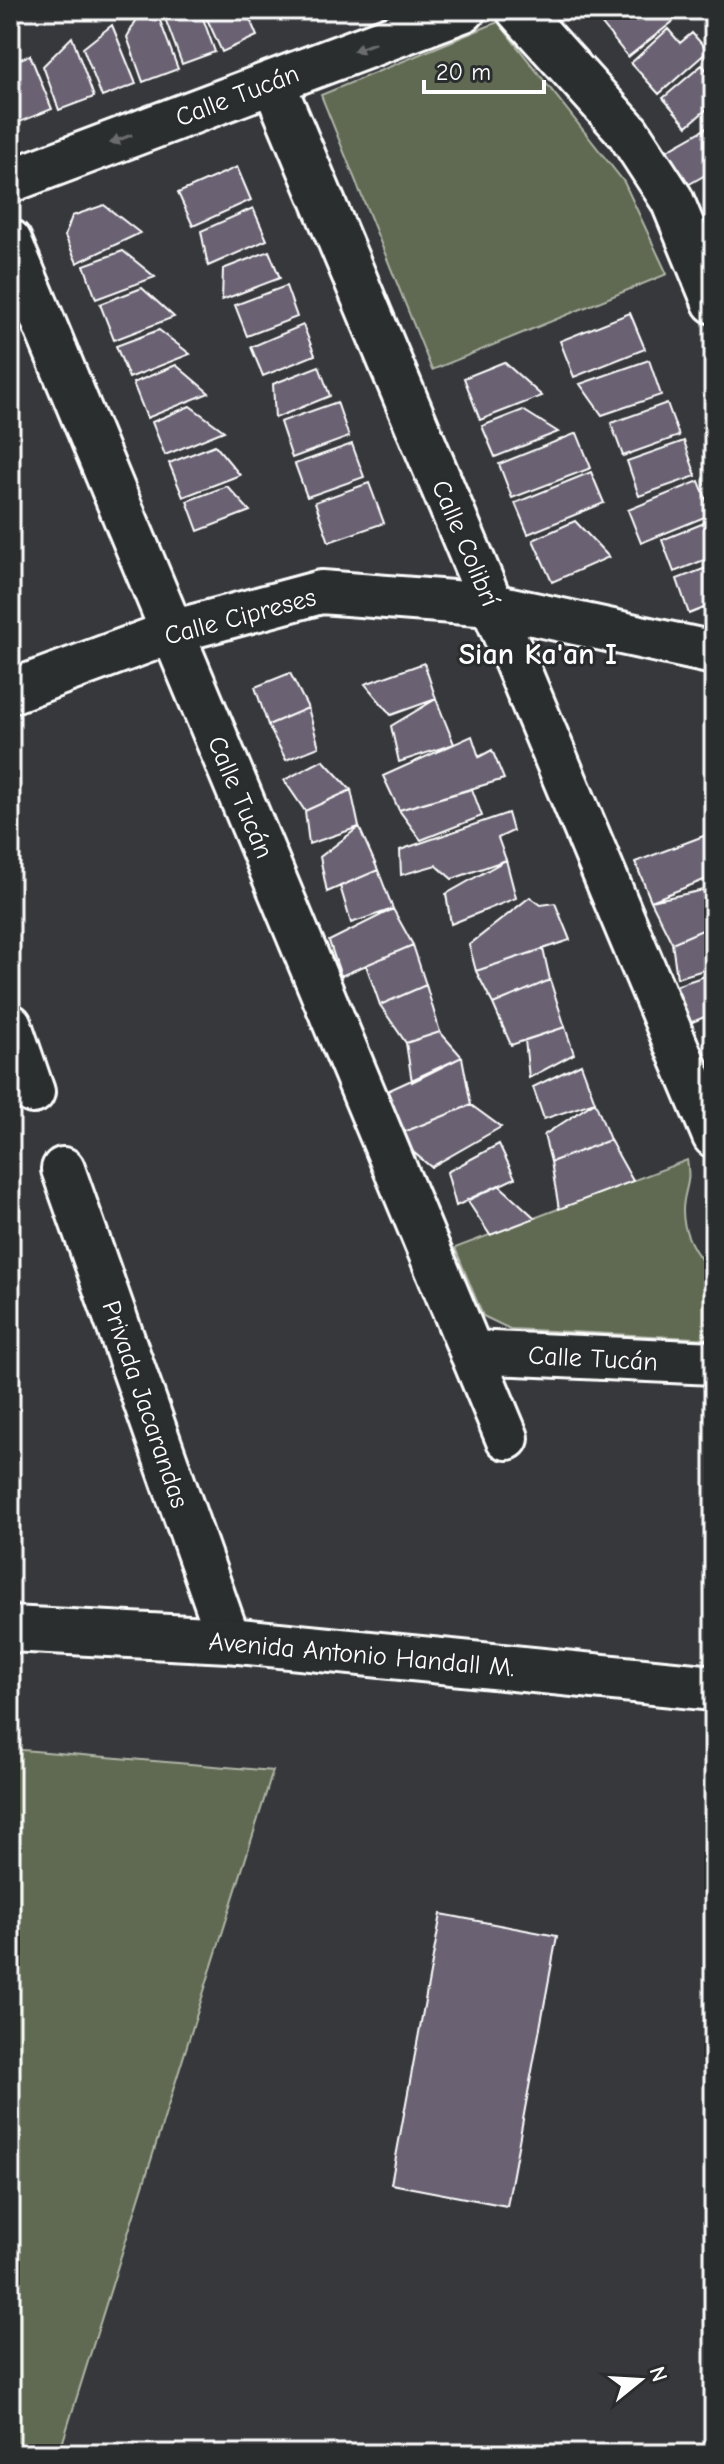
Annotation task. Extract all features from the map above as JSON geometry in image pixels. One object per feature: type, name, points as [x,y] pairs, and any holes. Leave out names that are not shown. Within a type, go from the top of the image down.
[{"type":"street","name":"Calle Tucán","points":[[10,181],[464,10]]},
{"type":"street","points":[[518,10],[628,132],[672,200],[714,302]]},
{"type":"street","name":"Calle Colibrí","points":[[273,82],[714,1136]]},
{"type":"street","name":"Calle Tucán","points":[[10,241],[507,1438]]},
{"type":"street","name":"Calle Cipreses","points":[[10,692],[172,632],[321,592],[492,605],[714,653]]},
{"type":"street","points":[[10,1025],[33,1092]]},
{"type":"street","name":"Privada Jacarandas","points":[[63,1169],[229,1640]]},
{"type":"street","name":"Calle Tucán","points":[[471,1352],[714,1363]]},
{"type":"street","name":"Avenida Antonio Handall M.","points":[[10,1629],[229,1640],[714,1688]]},
{"type":"green space","points":[[498,22],[624,182],[667,274],[432,370],[321,95]]},
{"type":"green space","points":[[687,1160],[688,1176],[683,1204],[685,1229],[692,1246],[714,1274],[714,1339],[510,1329],[483,1316],[455,1248]]},
{"type":"green space","points":[[10,1749],[273,1771],[59,2454],[10,2454]]},
{"type":"building","points":[[142,10],[156,10],[178,69],[143,82],[127,37]]},
{"type":"building","points":[[162,10],[200,10],[215,52],[182,64]]},
{"type":"building","points":[[203,10],[246,10],[257,36],[222,52]]},
{"type":"building","points":[[618,10],[671,10],[680,16],[628,57],[601,23]]},
{"type":"building","points":[[112,25],[136,84],[102,97],[83,48]]},
{"type":"building","points":[[668,29],[680,43],[692,33],[708,51],[659,94],[631,63]]},
{"type":"building","points":[[72,37],[94,97],[59,110],[43,66]]},
{"type":"building","points":[[30,55],[52,109],[12,125],[10,63]]},
{"type":"building","points":[[702,65],[710,74],[714,71],[714,103],[687,126],[663,98]]},
{"type":"building","points":[[714,124],[714,170],[686,186],[666,151]]},
{"type":"building","points":[[237,167],[251,200],[193,226],[178,193]]},
{"type":"building","points":[[104,205],[140,233],[77,263],[65,236],[72,216]]},
{"type":"building","points":[[253,208],[267,240],[208,266],[201,231]]},
{"type":"building","points":[[123,251],[155,277],[96,299],[84,265]]},
{"type":"building","points":[[269,251],[280,278],[222,300],[223,269]]},
{"type":"building","points":[[286,286],[297,317],[247,336],[235,305]]},
{"type":"building","points":[[142,288],[174,317],[114,340],[100,304]]},
{"type":"building","points":[[630,313],[645,349],[574,377],[560,341]]},
{"type":"building","points":[[303,325],[315,355],[263,376],[251,347]]},
{"type":"building","points":[[159,330],[190,354],[129,378],[116,346]]},
{"type":"building","points":[[649,360],[661,395],[602,415],[580,384]]},
{"type":"building","points":[[504,362],[542,396],[480,420],[464,378]]},
{"type":"building","points":[[176,365],[209,393],[147,418],[133,383]]},
{"type":"building","points":[[319,366],[330,396],[275,418],[273,384]]},
{"type":"building","points":[[337,402],[349,437],[292,458],[280,422]]},
{"type":"building","points":[[667,403],[679,436],[623,456],[611,423]]},
{"type":"building","points":[[190,406],[224,431],[165,455],[152,422]]},
{"type":"building","points":[[523,410],[558,432],[495,457],[482,426]]},
{"type":"building","points":[[577,433],[591,468],[512,498],[499,464]]},
{"type":"building","points":[[684,441],[696,476],[639,496],[627,461]]},
{"type":"building","points":[[352,444],[364,477],[307,497],[295,464]]},
{"type":"building","points":[[215,445],[240,475],[183,497],[169,463]]},
{"type":"building","points":[[591,472],[604,503],[528,534],[515,503]]},
{"type":"building","points":[[699,481],[712,514],[641,543],[628,510]]},
{"type":"building","points":[[369,483],[384,523],[329,542],[315,502]]},
{"type":"building","points":[[227,486],[250,511],[198,531],[187,501]]},
{"type":"building","points":[[714,519],[714,556],[674,572],[662,540]]},
{"type":"building","points":[[575,521],[609,557],[552,582],[533,540]]},
{"type":"building","points":[[714,565],[714,604],[689,614],[677,579]]},
{"type":"building","points":[[424,663],[436,699],[391,715],[365,684]]},
{"type":"building","points":[[290,673],[308,708],[268,725],[255,687]]},
{"type":"building","points":[[436,699],[454,744],[399,762],[391,726]]},
{"type":"building","points":[[308,708],[319,747],[286,760],[268,725]]},
{"type":"building","points":[[472,736],[479,757],[492,750],[504,779],[399,810],[383,776]]},
{"type":"building","points":[[323,760],[351,790],[305,811],[284,780]]},
{"type":"building","points":[[472,789],[482,816],[421,840],[399,810]]},
{"type":"building","points":[[351,790],[359,827],[309,844],[305,811]]},
{"type":"building","points":[[508,813],[513,831],[498,838],[506,860],[452,879],[436,865],[401,875],[400,850]]},
{"type":"building","points":[[359,827],[378,870],[327,892],[320,857]]},
{"type":"building","points":[[714,832],[714,876],[651,901],[635,862]]},
{"type":"building","points":[[506,860],[516,898],[451,924],[446,894]]},
{"type":"building","points":[[378,870],[393,909],[351,923],[340,886]]},
{"type":"building","points":[[714,888],[714,925],[672,943],[651,901]]},
{"type":"building","points":[[530,897],[541,905],[555,903],[570,940],[476,971],[469,945]]},
{"type":"building","points":[[393,909],[413,945],[341,976],[329,941]]},
{"type":"building","points":[[714,925],[714,967],[677,978],[672,943]]},
{"type":"building","points":[[413,945],[426,985],[380,1005],[366,965]]},
{"type":"building","points":[[543,949],[550,980],[493,1004],[476,971]]},
{"type":"building","points":[[714,973],[714,1013],[683,1026],[669,988]]},
{"type":"building","points":[[550,980],[565,1027],[511,1045],[493,1004]]},
{"type":"building","points":[[426,985],[440,1032],[406,1043],[380,1005]]},
{"type":"building","points":[[565,1027],[574,1054],[529,1078],[525,1040]]},
{"type":"building","points":[[440,1032],[462,1057],[412,1082],[406,1043]]},
{"type":"building","points":[[462,1057],[471,1105],[394,1136],[372,1098]]},
{"type":"building","points":[[581,1064],[595,1102],[544,1119],[533,1087]]},
{"type":"building","points":[[595,1102],[610,1140],[551,1162],[544,1135]]},
{"type":"building","points":[[471,1105],[501,1127],[431,1167],[394,1136]]},
{"type":"building","points":[[610,1140],[633,1181],[559,1209],[551,1162]]},
{"type":"building","points":[[499,1144],[515,1178],[456,1206],[447,1172]]},
{"type":"building","points":[[499,1185],[535,1218],[490,1235],[467,1200]]},
{"type":"building","points":[[441,1914],[557,1936],[507,2206],[391,2184]]},
{"type":"district","name":"Sian Ka'an I","points":[[538,654]]}]
